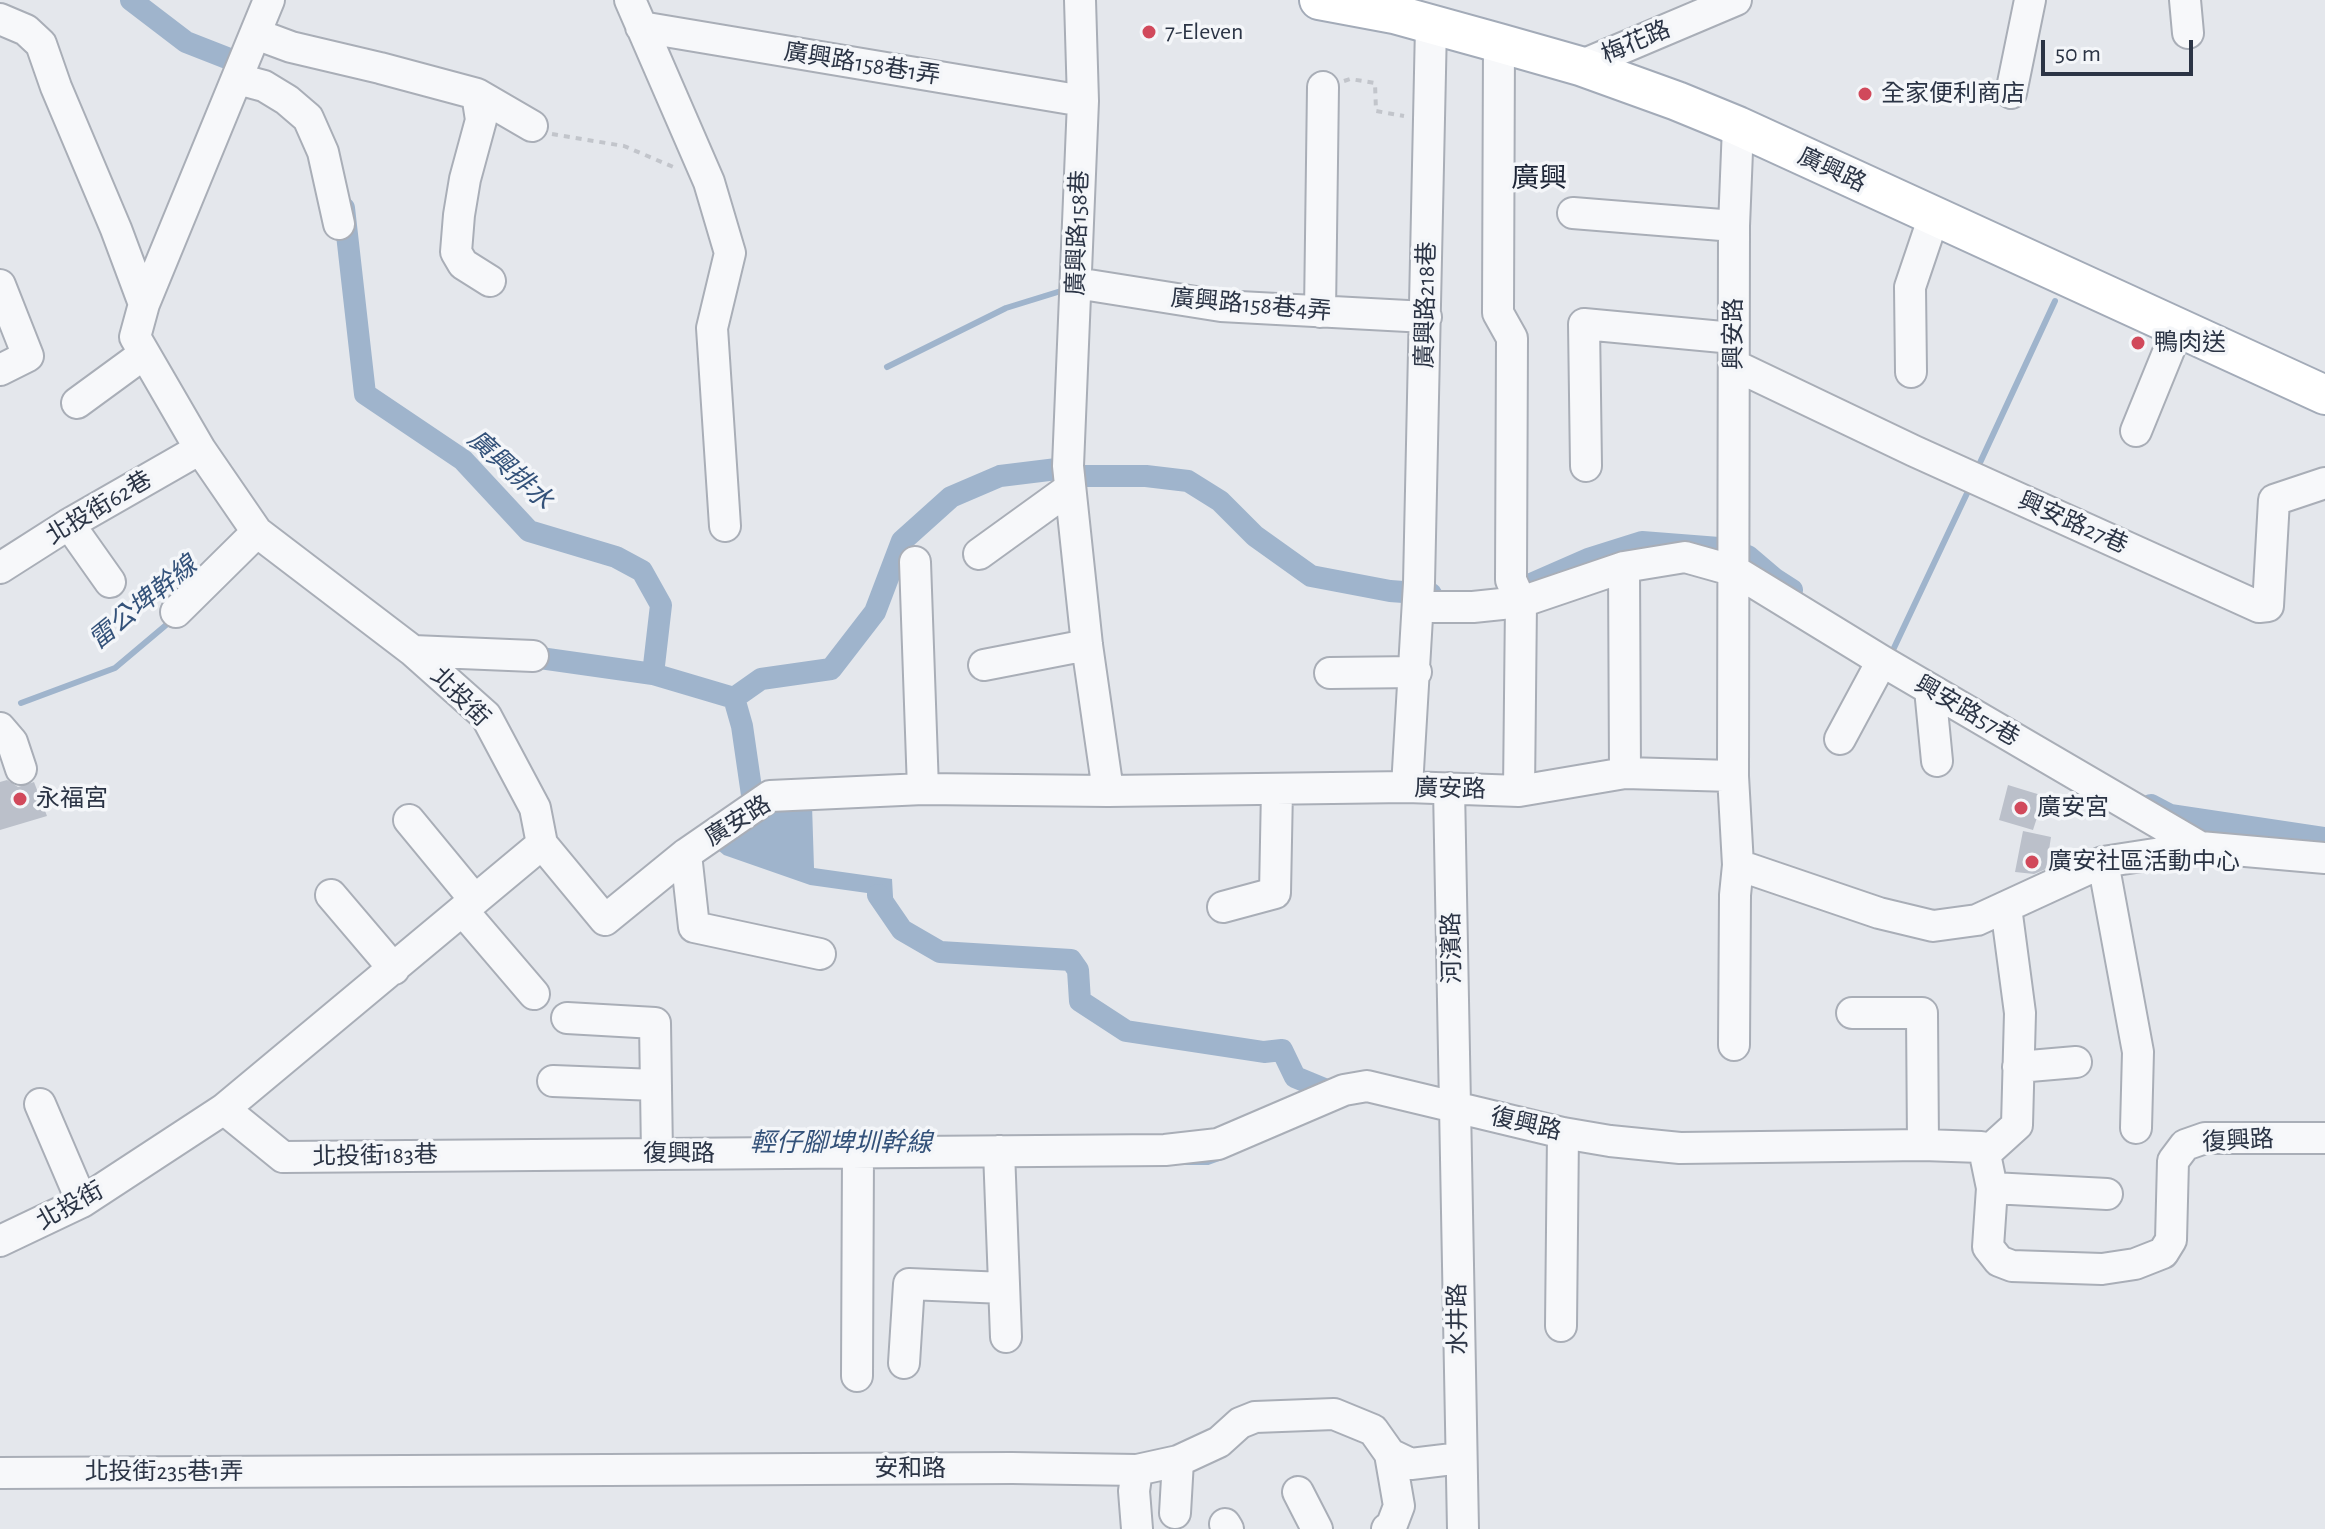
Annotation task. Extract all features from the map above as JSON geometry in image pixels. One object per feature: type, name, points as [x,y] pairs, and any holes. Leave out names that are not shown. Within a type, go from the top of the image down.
[{"type":"main road","name":"廣興路","points":[[1319,0],[1398,7],[1431,26],[1580,66],[1738,126],[2325,395]]},
{"type":"street","name":"北投街","points":[[0,1241],[82,1202],[224,1109],[542,844],[535,808],[486,716],[413,651],[257,532],[200,449],[135,337],[144,304],[269,0]]},
{"type":"street","name":"廣興路158巷","points":[[1080,0],[1083,101],[1068,478],[1108,791]]},
{"type":"street","name":"梅花路","points":[[1580,66],[1736,0]]},
{"type":"street","points":[[2011,93],[2030,0]]},
{"type":"street","points":[[2185,0],[2188,33]]},
{"type":"street","points":[[635,13],[709,182],[730,253],[712,328],[725,526]]},
{"type":"street","name":"廣興路158巷1弄","points":[[635,13],[1083,101]]},
{"type":"street","points":[[0,19],[26,30],[41,44],[144,304]]},
{"type":"street","name":"廣興路218巷","points":[[1407,787],[1416,672],[1431,26]]},
{"type":"street","points":[[1499,43],[1498,313],[1512,338],[1519,791]]},
{"type":"street","points":[[339,224],[323,152],[308,118],[264,86],[247,56],[291,47],[380,68],[477,94],[532,126]]},
{"type":"street","points":[[1320,312],[1323,87]]},
{"type":"street","points":[[477,94],[481,120],[465,179],[456,252],[463,264],[490,281]]},
{"type":"street","name":"興安路","points":[[1735,571],[1734,226],[1738,126]]},
{"type":"street","points":[[1573,213],[1734,226]]},
{"type":"street","points":[[1911,372],[1910,287],[1934,216]]},
{"type":"street","name":"廣興路158巷4弄","points":[[1076,283],[1221,306],[1426,317]]},
{"type":"street","points":[[0,285],[28,356],[0,370]]},
{"type":"street","points":[[1586,466],[1584,324],[1734,351]]},
{"type":"street","points":[[2136,431],[2178,328]]},
{"type":"street","name":"興安路27巷","points":[[1734,351],[1914,451],[2259,607],[2268,606],[2274,500],[2325,483]]},
{"type":"street","points":[[77,403],[144,354]]},
{"type":"street","name":"北投街62巷","points":[[0,568],[69,524],[200,449]]},
{"type":"street","points":[[979,554],[1068,478]]},
{"type":"street","points":[[69,524],[110,582]]},
{"type":"street","points":[[176,612],[257,532]]},
{"type":"street","name":"興安路57巷","points":[[1418,595],[1473,607],[1516,591],[1685,557],[1735,571],[2200,847]]},
{"type":"street","points":[[915,562],[923,789]]},
{"type":"street","points":[[1624,567],[1625,773]]},
{"type":"street","points":[[1734,1045],[1738,865],[1733,776],[1735,571]]},
{"type":"street","points":[[984,665],[1087,645]]},
{"type":"street","points":[[413,651],[533,656]]},
{"type":"street","points":[[1840,739],[1882,661]]},
{"type":"street","points":[[1330,673],[1416,672]]},
{"type":"street","points":[[1930,689],[1937,761]]},
{"type":"street","points":[[0,728],[12,742],[21,769]]},
{"type":"street","name":"廣安路","points":[[542,844],[605,920],[686,854],[770,796],[923,789],[1108,791],[1407,787],[1519,791],[1625,773],[1733,776]]},
{"type":"street","name":"河濱路","points":[[1449,788],[1455,1108]]},
{"type":"street","points":[[1223,907],[1275,893],[1277,789]]},
{"type":"street","points":[[409,820],[534,994]]},
{"type":"street","points":[[1738,865],[1879,913],[1933,926],[1977,920],[2103,862],[2200,847],[2325,858]]},
{"type":"street","points":[[686,854],[694,927],[820,954]]},
{"type":"street","points":[[2103,862],[2138,1052],[2136,1128]]},
{"type":"street","points":[[331,895],[394,969]]},
{"type":"street","points":[[1985,1154],[2017,1125],[2020,1013],[2006,907]]},
{"type":"street","points":[[1852,1013],[1922,1013],[1923,1145]]},
{"type":"street","points":[[567,1018],[655,1023],[657,1154]]},
{"type":"street","points":[[2018,1067],[2076,1062]]},
{"type":"street","points":[[553,1081],[656,1085]]},
{"type":"street","name":"復興路","points":[[543,1153],[1165,1150],[1218,1144],[1344,1090],[1367,1086],[1563,1133],[1680,1148],[1981,1147],[1992,1188],[1988,1247],[1999,1261],[2012,1266],[2102,1269],[2135,1264],[2163,1253],[2171,1240],[2173,1161],[2185,1145],[2205,1138],[2325,1138]]},
{"type":"street","points":[[40,1104],[82,1202]]},
{"type":"street","name":"水井路","points":[[1455,1108],[1463,1529]]},
{"type":"street","name":"北投街183巷","points":[[224,1109],[283,1157],[543,1153]]},
{"type":"street","points":[[1561,1326],[1563,1133]]},
{"type":"street","points":[[999,1151],[1006,1337]]},
{"type":"street","points":[[857,1376],[858,1153]]},
{"type":"street","points":[[1992,1188],[2107,1194]]},
{"type":"street","points":[[904,1363],[909,1284],[1004,1288]]},
{"type":"street","name":"安和路","points":[[329,1471],[1137,1470],[1178,1461],[1219,1442],[1240,1423],[1255,1417],[1334,1414],[1373,1430],[1390,1454]]},
{"type":"street","points":[[1390,1454],[1411,1464],[1461,1458]]},
{"type":"street","points":[[1387,1529],[1391,1527],[1399,1506],[1390,1454]]},
{"type":"street","points":[[1175,1513],[1178,1461]]},
{"type":"street","points":[[1137,1470],[1134,1491],[1137,1529]]},
{"type":"street","name":"北投街235巷1弄","points":[[0,1473],[329,1471]]},
{"type":"street","points":[[1298,1492],[1317,1529]]},
{"type":"path","points":[[1323,87],[1350,79],[1375,83],[1376,111],[1428,121]]},
{"type":"path","points":[[532,126],[554,135],[624,146],[709,182]]},
{"type":"water","points":[[812,805],[814,868],[892,879],[895,932],[867,893],[810,885],[724,855],[713,846],[780,806]]},
{"type":"building","name":"永福宮","points":[[7,780],[18,787],[34,782],[47,816],[0,830],[0,782]]},
{"type":"building","name":"廣安宮","points":[[2008,785],[2044,796],[2033,830],[1999,820]]},
{"type":"building","name":"廣安社區活動中心","points":[[2023,831],[2051,837],[2046,869],[2034,874],[2015,872]]},
{"type":"waterway","name":"廣興排水","points":[[131,0],[186,42],[232,60]]},
{"type":"waterway","name":"廣興排水","points":[[344,208],[365,394],[463,460],[529,531],[616,557],[642,571],[661,605],[653,674],[734,698]]},
{"type":"waterway","points":[[887,367],[1006,308],[1061,291]]},
{"type":"waterway","points":[[1978,467],[2055,301]]},
{"type":"waterway","points":[[734,698],[761,679],[831,669],[875,612],[902,541],[951,497],[1000,476],[1057,469],[1078,476],[1146,476],[1188,481],[1220,501],[1255,536],[1311,576],[1390,591],[1431,594]]},
{"type":"waterway","points":[[1893,650],[1970,487]]},
{"type":"waterway","points":[[1524,587],[1588,559],[1642,542],[1719,548],[1748,556],[1792,590]]},
{"type":"waterway","name":"雷公埤幹線","points":[[21,703],[115,668],[172,620]]},
{"type":"waterway","name":"雷公埤幹線","points":[[533,657],[653,674]]},
{"type":"waterway","name":"廣興排水","points":[[734,698],[742,726],[752,795]]},
{"type":"waterway","points":[[2151,805],[2170,815],[2325,838]]},
{"type":"waterway","points":[[878,895],[902,930],[940,952],[1071,960],[1078,970],[1080,1001],[1126,1031],[1264,1052],[1282,1050],[1295,1077],[1324,1089]]},
{"type":"waterway","name":"輕仔腳埤圳幹線","points":[[1186,1162],[1208,1162],[1222,1157]]},
{"type":"place","name":"7-Eleven","points":[[1149,32]]},
{"type":"place","name":"全家便利商店","points":[[1865,94]]},
{"type":"place","name":"鴨肉送","points":[[2138,343]]},
{"type":"place","name":"永福宮","points":[[20,799]]},
{"type":"place","name":"廣安宮","points":[[2021,808]]},
{"type":"place","name":"廣安社區活動中心","points":[[2032,862]]},
{"type":"district","name":"廣興","points":[[1539,179]]}]
